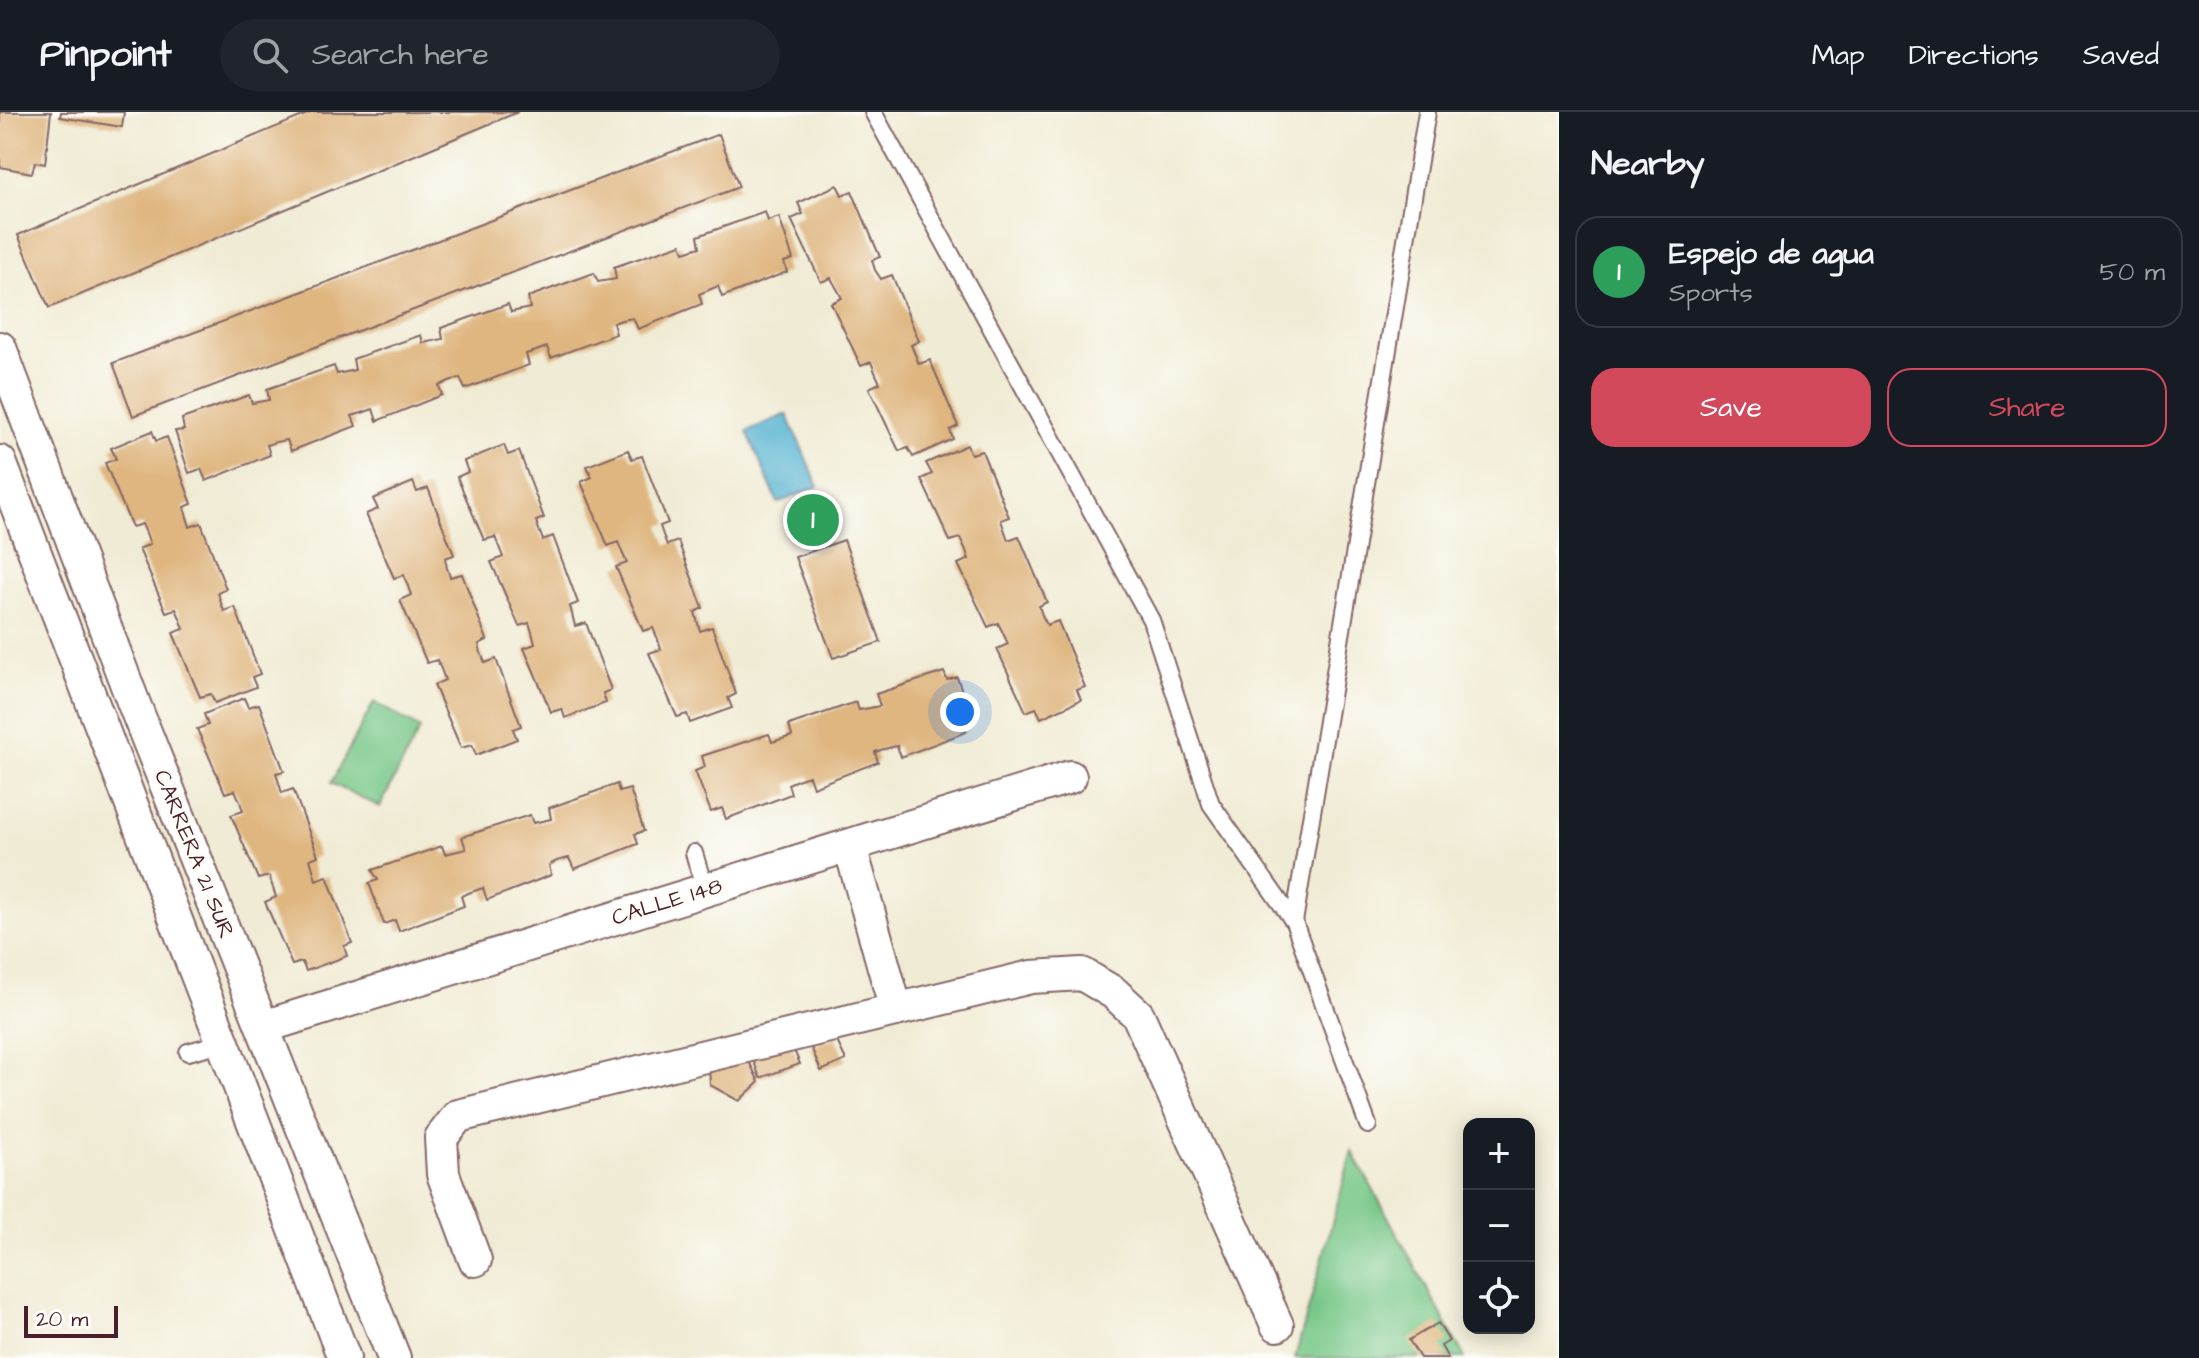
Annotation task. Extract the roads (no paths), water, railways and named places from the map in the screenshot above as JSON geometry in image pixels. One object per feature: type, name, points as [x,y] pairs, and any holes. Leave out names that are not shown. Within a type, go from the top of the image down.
[{"type":"street","name":"CARRERA 21 SUR","points":[[0,348],[134,704],[394,1358]]},
{"type":"street","name":"CARRERA 21 SUR","points":[[0,462],[344,1358]]},
{"type":"street","name":"CALLE 148","points":[[263,1027],[1070,777]]},
{"type":"street","points":[[850,846],[896,1010]]},
{"type":"street","points":[[171,904],[207,886]]},
{"type":"street","points":[[475,1260],[443,1174],[441,1138],[458,1116],[1031,977],[1082,974],[1114,993],[1138,1015],[1277,1325]]},
{"type":"lane","points":[[873,112],[1151,620],[1211,804],[1294,922],[1368,1125]]},
{"type":"lane","points":[[1294,922],[1427,112]]},
{"type":"lane","points":[[694,853],[705,890]]},
{"type":"lane","points":[[188,1052],[221,1043]]},
{"type":"water","points":[[787,414],[818,486],[778,503],[747,431]]},
{"type":"water","points":[[824,496],[838,529],[802,545],[788,512]]},
{"type":"place","name":"Espejo de agua","points":[[813,520]]}]
